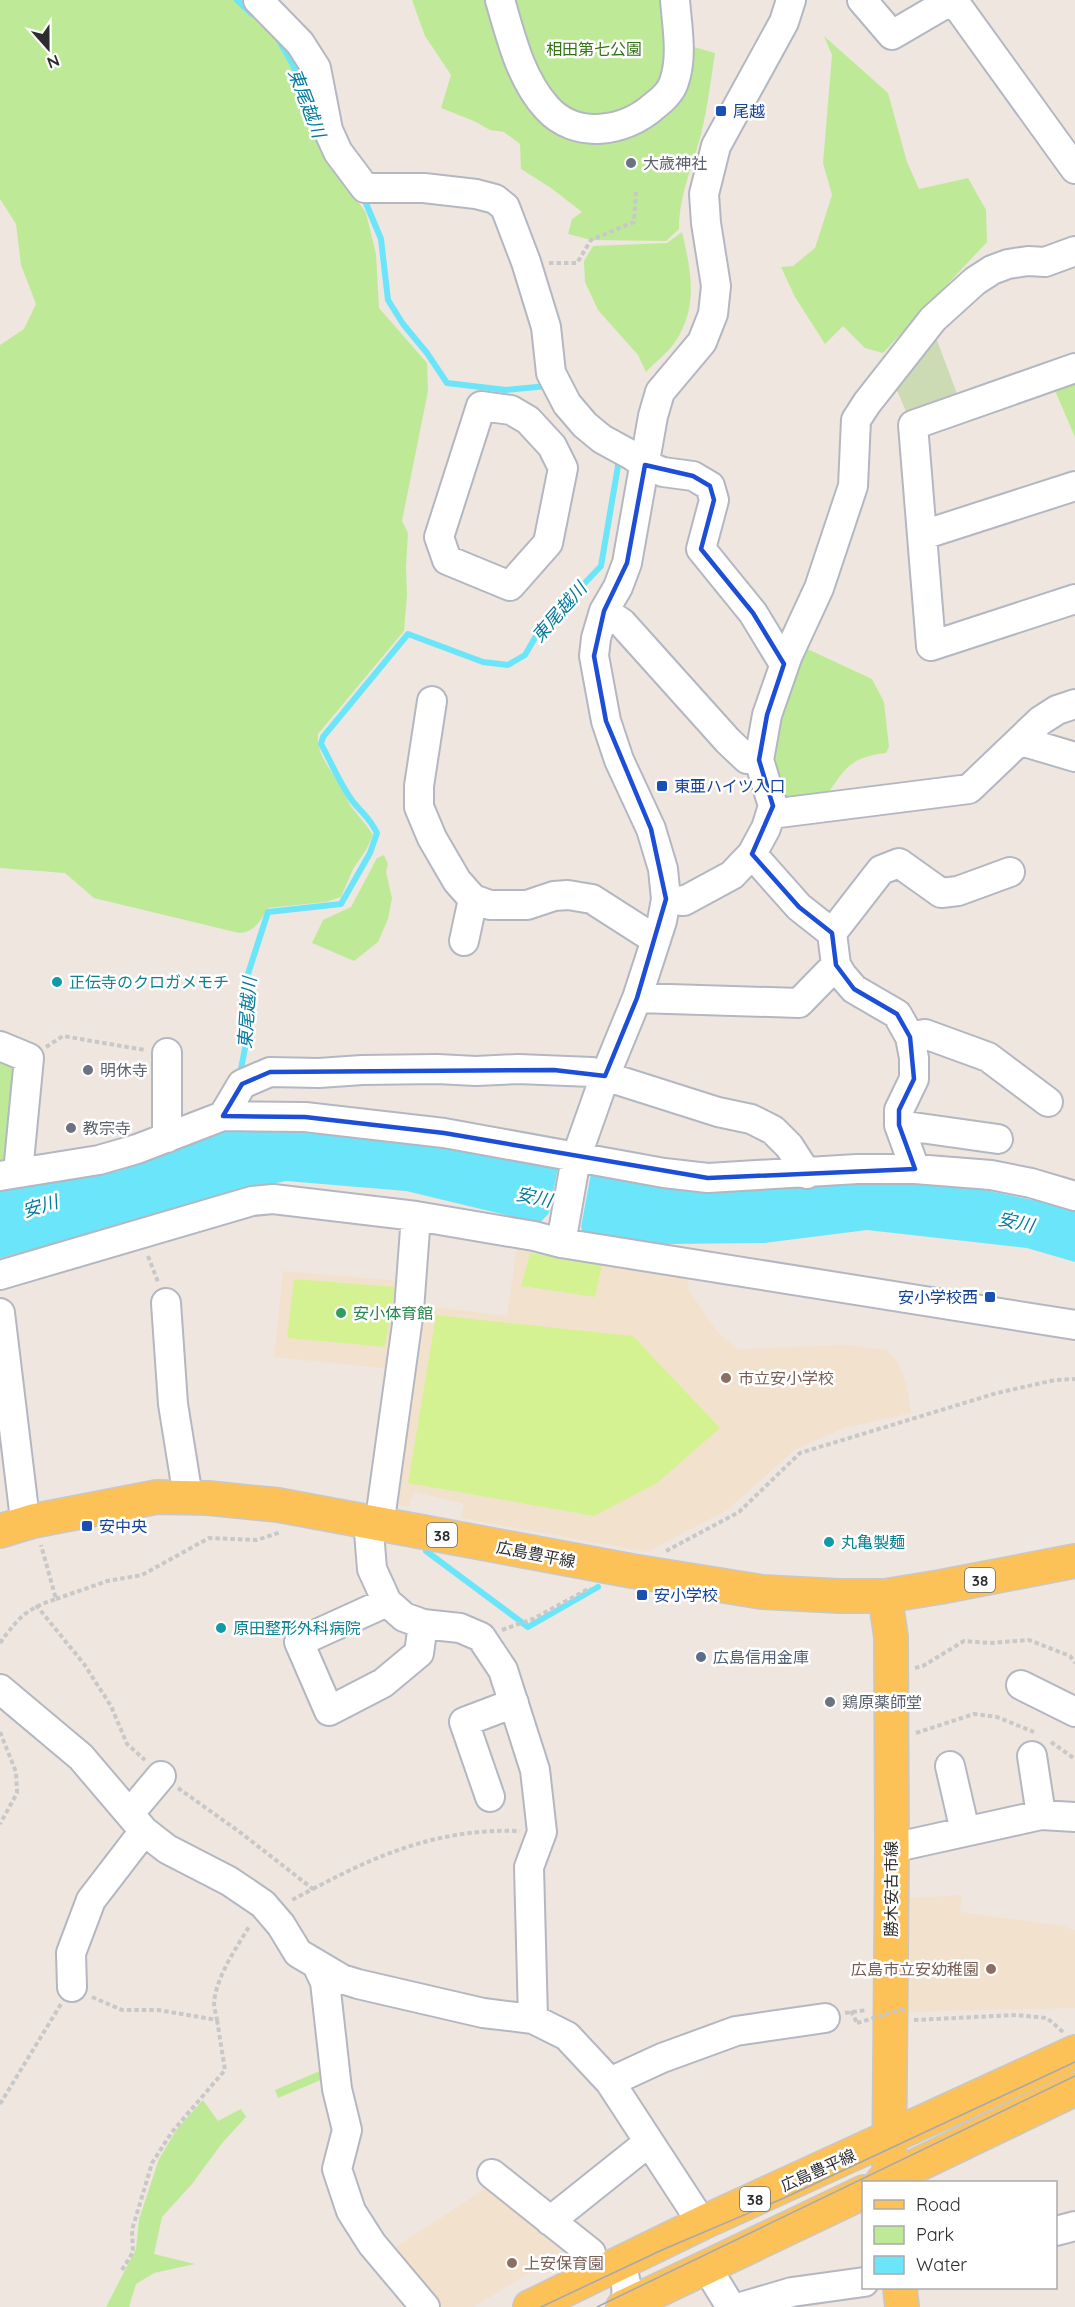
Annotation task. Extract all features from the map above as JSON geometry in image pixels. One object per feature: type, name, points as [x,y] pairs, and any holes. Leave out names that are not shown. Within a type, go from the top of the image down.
[{"type":"main road","name":"広島豊平線","points":[[12,1521],[33,1521],[157,1497],[188,1497],[278,1505],[632,1571],[762,1592],[885,1596],[1075,1561]]},
{"type":"main road","name":"勝木安古市線","points":[[882,2181],[890,2137],[892,1848],[891,1637],[885,1596]]},
{"type":"main road","name":"広島豊平線","points":[[530,2307],[606,2259],[702,2223],[890,2137],[1074,2045]]},
{"type":"main road","name":"38","points":[[887,2181],[1075,2090]]},
{"type":"main road","name":"38","points":[[626,2307],[862,2193]]},
{"type":"main road","points":[[900,2289],[902,2307]]},
{"type":"street","points":[[258,0],[300,43],[316,68],[328,130],[338,152],[365,188],[424,188],[476,194],[495,199],[506,207],[546,327],[551,373],[567,404],[585,425],[645,465],[663,472],[693,476],[710,486],[714,500],[701,549],[753,613],[784,664]]},
{"type":"street","points":[[500,0],[523,72],[547,108],[574,125],[597,130],[617,127],[643,116],[663,99],[674,83],[678,52],[675,0]]},
{"type":"street","points":[[562,1236],[576,1158],[605,1076],[637,998],[656,940],[666,899],[663,869],[651,830],[619,760],[606,721],[594,656],[596,638],[604,611],[618,587],[627,563],[653,416],[660,392],[702,342],[713,314],[716,286],[704,194],[716,146],[784,22],[791,0]]},
{"type":"street","points":[[862,0],[892,35],[953,0],[1075,169]]},
{"type":"street","points":[[666,899],[684,901],[732,875],[752,854],[766,828],[773,806],[759,760],[766,715],[784,664],[819,588],[853,486],[856,420],[933,319],[975,281],[992,270],[1008,264],[1028,261],[1045,262],[1075,251]]},
{"type":"street","points":[[1075,368],[913,425],[931,646],[1075,599]]},
{"type":"street","points":[[481,406],[511,410],[528,420],[552,446],[563,468],[548,543],[510,586],[447,560],[439,537],[481,406]]},
{"type":"street","points":[[552,446],[585,425]]},
{"type":"street","points":[[923,534],[1075,486]]},
{"type":"street","points":[[604,611],[622,623],[728,741],[747,759],[759,760]]},
{"type":"street","points":[[432,701],[419,786],[419,807],[432,838],[457,881],[473,899],[508,906],[527,905],[554,896],[568,895],[592,899],[656,940]]},
{"type":"street","points":[[771,814],[969,789],[1041,721],[1057,710],[1075,704]]},
{"type":"street","points":[[1021,741],[1075,758]]},
{"type":"street","points":[[752,854],[799,907],[832,933],[836,965],[854,989],[897,1014],[910,1037],[914,1058],[914,1079],[899,1110],[900,1125],[915,1169]]},
{"type":"street","points":[[832,933],[881,870],[899,863],[941,893],[958,891],[1010,872]]},
{"type":"street","points":[[464,941],[473,899]]},
{"type":"street","points":[[637,998],[799,1003],[836,965]]},
{"type":"street","points":[[910,1037],[925,1034],[988,1058],[1048,1102]]},
{"type":"street","points":[[0,1046],[29,1058],[9,1174],[99,1160],[167,1138],[223,1116],[305,1117],[444,1133],[663,1173],[708,1178],[807,1174],[857,1169],[915,1169],[992,1175],[1031,1183],[1075,1196]]},
{"type":"street","points":[[167,1053],[167,1138]]},
{"type":"street","points":[[223,1116],[242,1084],[270,1072],[554,1070],[592,1072],[718,1112],[751,1119],[773,1130],[789,1146],[807,1174]]},
{"type":"street","points":[[900,1125],[998,1139]]},
{"type":"street","points":[[0,1275],[252,1201],[273,1199],[416,1216],[534,1236],[562,1236],[1075,1325]]},
{"type":"street","points":[[416,1216],[409,1310],[381,1512],[369,1532],[368,1542],[372,1569],[387,1602],[404,1617],[423,1624],[460,1628],[482,1637],[503,1670],[535,1770],[542,1832],[530,1867],[533,2019]]},
{"type":"street","points":[[0,1265],[47,1263]]},
{"type":"street","points":[[166,1303],[173,1404],[188,1497]]},
{"type":"street","points":[[0,1313],[12,1521]]},
{"type":"street","points":[[387,1602],[299,1642],[329,1711],[383,1683],[419,1653],[423,1624]]},
{"type":"street","points":[[1021,1685],[1075,1712]]},
{"type":"street","points":[[0,1689],[81,1757],[103,1786],[137,1822],[167,1849],[229,1881],[263,1904],[281,1925],[298,1953],[317,1965],[342,1979],[358,1984],[483,2013],[533,2019],[567,2036],[610,2082],[702,2223]]},
{"type":"street","points":[[490,1797],[464,1722],[513,1703]]},
{"type":"street","points":[[1038,1743],[1041,1815]]},
{"type":"street","points":[[950,1766],[965,1831]]},
{"type":"street","points":[[72,1986],[70,1953],[91,1900],[161,1776]]},
{"type":"street","points":[[892,1848],[1041,1815],[1075,1817]]},
{"type":"street","points":[[317,1965],[325,1982],[337,2089],[347,2130],[337,2169],[351,2211],[372,2244],[425,2307]]},
{"type":"street","points":[[610,2082],[662,2058],[736,2031],[838,2015]]},
{"type":"street","points":[[550,2221],[649,2142]]},
{"type":"street","points":[[492,2174],[550,2221],[606,2259],[626,2283],[626,2307]]},
{"type":"street","points":[[1057,2230],[1075,2226]]},
{"type":"street","points":[[707,2268],[731,2307]]},
{"type":"street","points":[[741,2307],[792,2292],[862,2282]]},
{"type":"path","points":[[526,262],[577,263],[591,240],[634,222],[636,192]]},
{"type":"path","points":[[29,1058],[63,1036],[167,1053]]},
{"type":"path","points":[[140,1234],[166,1303]]},
{"type":"path","points":[[665,1551],[739,1512],[800,1453],[997,1393],[1055,1380],[1075,1380]]},
{"type":"path","points":[[0,1643],[13,1624],[36,1605],[107,1581],[142,1575],[209,1538],[257,1540],[288,1529]]},
{"type":"path","points":[[41,1544],[56,1599]]},
{"type":"path","points":[[482,1637],[533,1619],[599,1583]]},
{"type":"path","points":[[913,1668],[923,1666],[964,1641],[990,1643],[1029,1640],[1070,1656],[1075,1663]]},
{"type":"path","points":[[912,1734],[974,1714],[998,1717],[1038,1743],[1075,1759]]},
{"type":"path","points":[[0,1732],[16,1772],[17,1793],[0,1824]]},
{"type":"path","points":[[313,1889],[358,1864],[414,1843],[489,1830],[542,1832]]},
{"type":"path","points":[[122,2270],[133,2252],[132,2230],[152,2163],[172,2132],[225,2070],[214,2004],[223,1975],[263,1904]]},
{"type":"path","points":[[0,2104],[72,1986],[102,2003],[122,2010],[158,2010],[217,2020]]},
{"type":"path","points":[[838,2015],[857,2022],[907,2008]]},
{"type":"path","points":[[838,2015],[877,2009]]},
{"type":"path","points":[[910,2020],[938,2017],[1026,2016],[1047,2018],[1074,2045]]},
{"type":"highlighted area","points":[[645,465],[693,476],[710,486],[714,500],[701,549],[753,613],[784,664],[767,715],[759,760],[773,806],[752,854],[799,907],[832,933],[836,965],[854,989],[897,1014],[910,1037],[914,1079],[899,1110],[899,1125],[915,1169],[708,1178],[444,1133],[305,1117],[223,1116],[242,1084],[270,1072],[554,1070],[605,1076],[637,998],[666,899],[651,829],[606,721],[594,656],[604,611],[627,563]]},
{"type":"shaded area","points":[[517,1246],[686,1271],[689,1291],[717,1331],[737,1349],[848,1345],[887,1350],[899,1363],[907,1387],[911,1413],[844,1428],[796,1449],[726,1511],[647,1552],[461,1518],[464,1504],[414,1492],[409,1507],[390,1503],[419,1305],[507,1316]]},
{"type":"shaded area","points":[[283,1271],[400,1281],[390,1369],[274,1357]]},
{"type":"shaded area","name":"広島市立安幼稚園","points":[[962,1895],[960,1912],[1063,1926],[1075,1930],[1075,2008],[906,2012],[907,1898]]},
{"type":"shaded area","points":[[495,2182],[568,2248],[474,2307],[431,2307],[387,2253]]},
{"type":"green space","points":[[0,0],[237,0],[276,36],[304,83],[318,130],[336,170],[366,213],[376,254],[379,308],[427,363],[428,391],[402,521],[408,533],[404,631],[318,734],[320,749],[326,762],[351,807],[373,835],[353,869],[341,897],[326,902],[268,908],[256,925],[245,932],[239,933],[94,898],[65,873],[0,868],[0,345],[24,329],[36,304],[21,265],[16,224],[0,199]]},
{"type":"green space","name":"相田第七公園","points":[[412,0],[679,0],[694,47],[715,53],[704,121],[681,203],[679,229],[666,241],[591,240],[568,234],[572,219],[582,212],[521,169],[520,144],[504,132],[490,130],[441,108],[451,75],[425,36]]},
{"type":"green space","points":[[824,36],[888,93],[907,162],[919,189],[968,178],[986,210],[987,242],[883,353],[865,348],[843,326],[825,344],[795,297],[781,267],[793,266],[815,248],[832,195],[823,163],[832,55]]},
{"type":"green space","points":[[682,232],[691,288],[687,315],[683,329],[672,346],[646,372],[638,355],[598,310],[585,282],[584,261],[593,246],[667,243]]},
{"type":"green space","points":[[935,335],[959,399],[909,418],[895,386]]},
{"type":"green space","points":[[1075,379],[1075,437],[1053,386]]},
{"type":"green space","points":[[801,646],[872,679],[884,702],[889,747],[886,753],[863,758],[848,767],[824,798],[781,799],[771,741]]},
{"type":"green space","points":[[384,855],[388,864],[386,872],[392,898],[388,919],[378,942],[354,961],[312,943],[323,920],[351,907],[377,858]]},
{"type":"green space","points":[[0,1052],[24,1061],[11,1164],[0,1167]]},
{"type":"green space","points":[[530,1253],[602,1265],[595,1297],[521,1286]]},
{"type":"green space","name":"安小体育館","points":[[294,1279],[395,1287],[385,1347],[287,1338]]},
{"type":"green space","points":[[436,1315],[633,1336],[720,1428],[657,1483],[594,1516],[408,1483]]},
{"type":"green space","points":[[327,2068],[330,2076],[278,2098],[275,2090]]},
{"type":"green space","points":[[203,2100],[218,2121],[241,2109],[246,2117],[162,2217],[154,2254],[195,2264],[154,2273],[136,2284],[129,2307],[106,2307],[136,2249],[139,2219],[159,2159],[177,2129]]},
{"type":"water","name":"安川","points":[[230,1129],[315,1131],[861,1182],[956,1184],[1075,1209],[1075,1262],[1027,1248],[867,1230],[764,1243],[666,1244],[584,1234],[406,1191],[286,1181],[221,1194],[158,1215],[0,1258],[0,1191],[96,1171]]},
{"type":"pier","points":[[559,1162],[592,1168],[581,1227],[584,1236],[538,1225],[549,1213]]},
{"type":"waterway","name":"東尾越川","points":[[237,0],[252,14]]},
{"type":"waterway","name":"東尾越川","points":[[277,37],[309,100]]},
{"type":"waterway","name":"東尾越川","points":[[363,196],[381,239],[388,300],[447,383],[506,390],[547,386]]},
{"type":"waterway","name":"東尾越川","points":[[240,1074],[246,1043],[246,980],[268,912],[341,904],[370,853],[377,833],[344,789],[321,744],[323,737],[408,634],[483,662],[508,665],[525,655],[539,631],[601,566],[618,466],[617,457]]},
{"type":"waterway","points":[[426,1551],[528,1627],[598,1587]]},
{"type":"tram line","points":[[541,2307],[662,2250],[784,2198],[1075,2062]]},
{"type":"tram line","points":[[597,2307],[1075,2076]]},
{"type":"place","name":"尾越","points":[[721,111]]},
{"type":"place","name":"大歳神社","points":[[631,163]]},
{"type":"place","name":"東亜ハイツ入口","points":[[662,786]]},
{"type":"place","name":"正伝寺のクロガメモチ","points":[[57,982]]},
{"type":"place","name":"明休寺","points":[[88,1070]]},
{"type":"place","name":"教宗寺","points":[[71,1128]]},
{"type":"place","name":"安小学校西","points":[[990,1297]]},
{"type":"place","name":"安小体育館","points":[[341,1313]]},
{"type":"place","name":"市立安小学校","points":[[726,1378]]},
{"type":"place","name":"安中央","points":[[87,1526]]},
{"type":"place","name":"丸亀製麺","points":[[829,1542]]},
{"type":"place","name":"安小学校","points":[[642,1595]]},
{"type":"place","name":"原田整形外科病院","points":[[221,1628]]},
{"type":"place","name":"広島信用金庫","points":[[701,1657]]},
{"type":"place","name":"鶏原薬師堂","points":[[830,1702]]},
{"type":"place","name":"広島市立安幼稚園","points":[[991,1969]]},
{"type":"place","name":"上安保育園","points":[[512,2263]]}]
